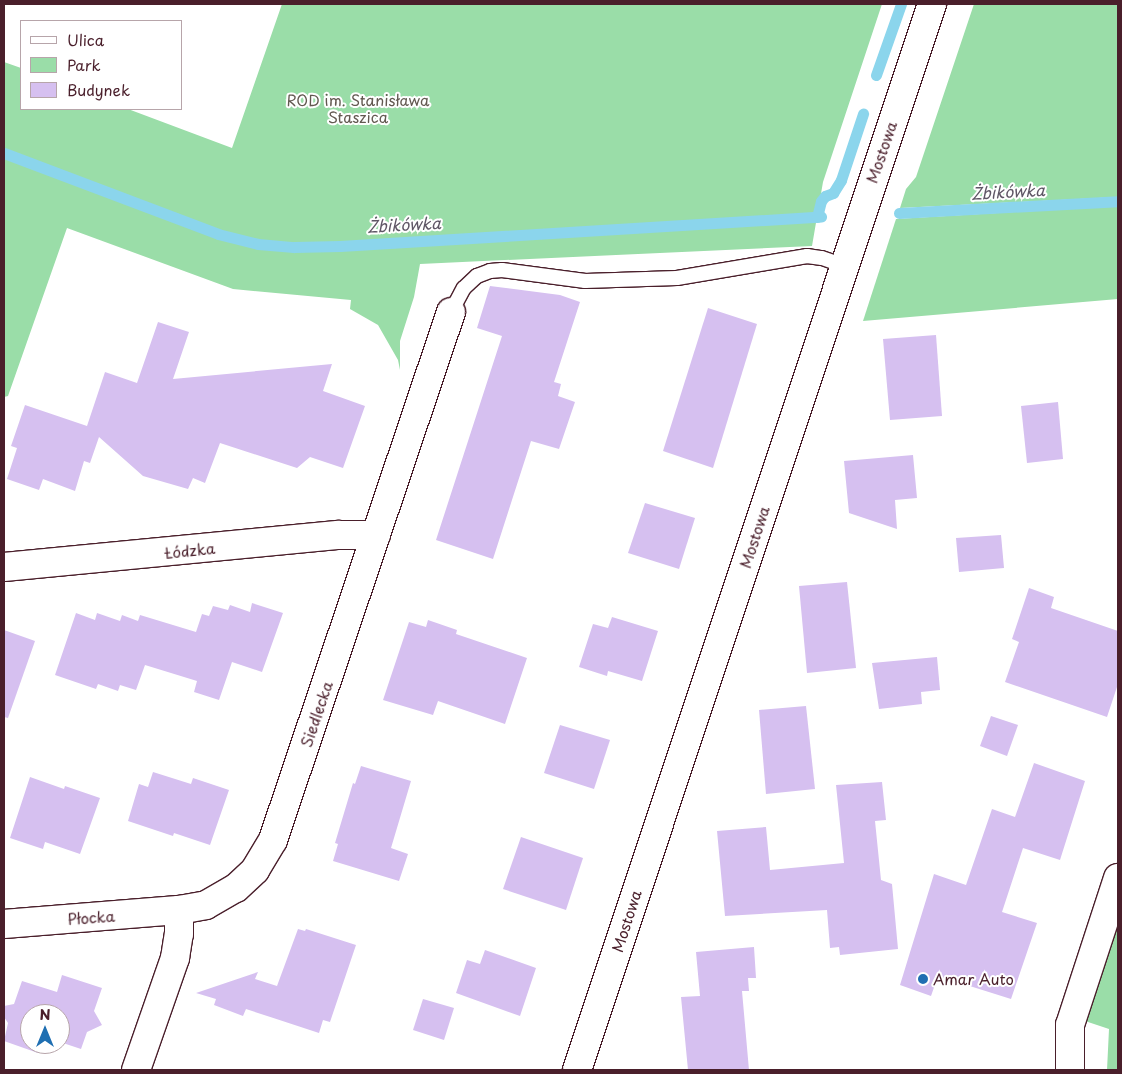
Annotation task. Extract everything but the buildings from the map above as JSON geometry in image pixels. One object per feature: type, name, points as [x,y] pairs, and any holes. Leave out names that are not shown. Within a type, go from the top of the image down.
[{"type":"street","name":"Mostowa","points":[[577,1070],[932,4]]},
{"type":"street","name":"Siedlecka","points":[[179,910],[206,905],[236,888],[256,870],[273,840],[451,312]]},
{"type":"street","name":"Łódzka","points":[[4,567],[339,535],[376,535]]},
{"type":"street","points":[[1070,1070],[1070,1024],[1118,878]]},
{"type":"street","name":"Płocka","points":[[4,924],[179,910]]},
{"type":"street","points":[[136,1070],[175,958],[179,934],[179,910]]},
{"type":"lane","points":[[451,312],[464,288],[477,276],[490,271],[502,270],[585,281],[677,278],[807,256],[822,258],[845,266]]},
{"type":"green space","name":"ROD im. Stanisława Staszica","points":[[282,4],[882,4],[823,182],[812,246],[420,264],[414,297],[400,341],[400,370],[398,360],[378,325],[350,309],[351,300],[233,289],[67,228],[8,396],[4,397],[4,62],[20,68],[20,110],[131,110],[232,148]]},
{"type":"green space","points":[[974,4],[1118,4],[1118,197],[900,208],[906,189],[916,177]]},
{"type":"green space","points":[[1118,206],[1118,299],[863,321],[896,219]]},
{"type":"green space","points":[[1118,918],[1118,1070],[1107,1070],[1109,1029],[1085,1021]]},
{"type":"waterway","points":[[876,75],[901,4]]},
{"type":"waterway","points":[[817,217],[821,201],[825,196],[833,193],[841,180],[863,114]]},
{"type":"waterway","name":"Żbikówka","points":[[4,153],[218,234],[258,244],[294,247],[340,246],[821,217]]},
{"type":"waterway","name":"Żbikówka","points":[[899,213],[1118,201]]},
{"type":"place","name":"Amar Auto","points":[[923,979]]}]
